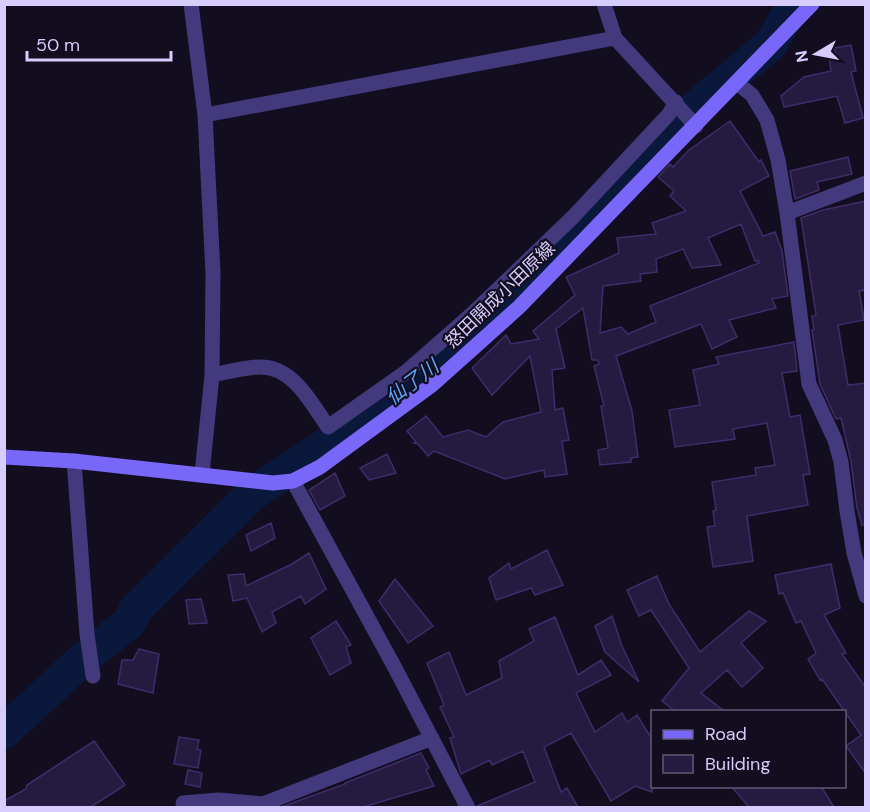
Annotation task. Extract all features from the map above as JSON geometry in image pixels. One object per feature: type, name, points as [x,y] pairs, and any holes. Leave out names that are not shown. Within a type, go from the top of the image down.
[{"type":"main road","name":"怒田開成小田原線","points":[[4,457],[74,461],[273,483],[293,481],[320,467],[432,385],[519,307],[812,4]]},
{"type":"street","points":[[191,4],[206,115],[213,273],[212,375],[202,474]]},
{"type":"street","points":[[604,4],[615,38],[696,126]]},
{"type":"street","points":[[206,115],[615,38]]},
{"type":"street","points":[[737,83],[752,95],[767,120],[778,160],[787,213],[808,384],[835,440],[841,462],[847,511],[866,596]]},
{"type":"street","points":[[212,375],[260,367],[275,370],[290,377],[301,388],[328,427],[406,372],[471,315],[573,217],[669,114],[676,102]]},
{"type":"street","points":[[787,213],[866,183]]},
{"type":"street","points":[[74,461],[87,634],[93,676]]},
{"type":"street","points":[[293,481],[468,807]]},
{"type":"street","points":[[183,803],[219,800],[263,804],[432,738]]},
{"type":"building","points":[[851,45],[856,71],[851,72],[863,118],[845,123],[837,96],[784,107],[781,96],[804,77],[831,71],[829,56],[836,55],[834,48]]},
{"type":"building","points":[[730,121],[759,162],[761,160],[769,176],[740,191],[763,236],[775,232],[782,251],[788,296],[772,299],[776,308],[729,320],[737,337],[712,349],[701,324],[616,356],[632,411],[638,457],[631,458],[631,462],[600,465],[598,450],[608,448],[601,406],[604,406],[594,366],[599,364],[598,360],[592,360],[583,308],[556,329],[565,368],[552,370],[555,410],[563,408],[569,440],[562,441],[567,474],[545,477],[544,470],[505,479],[434,451],[428,456],[418,444],[414,443],[416,442],[407,431],[426,416],[443,437],[468,430],[486,437],[503,422],[541,412],[530,356],[492,395],[472,368],[506,335],[511,344],[539,339],[533,331],[575,295],[566,277],[619,253],[617,238],[656,234],[652,223],[686,211],[670,196],[674,191],[658,177],[670,164],[673,167],[689,150]],"holes":[[[741,224],[755,261],[759,263],[650,306],[656,322],[628,334],[621,327],[600,333],[603,286],[641,281],[640,274],[657,272],[656,259],[683,249],[692,268],[721,265],[708,238]]]},
{"type":"building","points":[[848,157],[852,174],[817,182],[819,190],[795,199],[790,171]]},
{"type":"building","points":[[866,201],[866,290],[859,291],[864,320],[838,325],[848,385],[866,383],[866,525],[862,525],[841,418],[836,419],[820,384],[812,330],[814,329],[812,316],[816,315],[801,218],[823,210]]},
{"type":"building","points":[[794,342],[797,371],[782,373],[790,417],[800,415],[810,474],[803,475],[808,505],[747,516],[753,561],[713,567],[707,527],[715,526],[713,511],[716,510],[712,482],[756,475],[755,468],[775,465],[767,423],[733,429],[735,439],[675,447],[669,410],[700,405],[693,370],[719,364],[716,357]]},
{"type":"building","points":[[387,454],[396,473],[369,480],[360,468]]},
{"type":"building","points":[[335,473],[345,496],[320,510],[309,490]]},
{"type":"building","points":[[271,523],[275,538],[251,551],[246,535]]},
{"type":"building","points":[[547,550],[563,585],[535,595],[531,588],[496,600],[489,578],[509,563],[511,569]]},
{"type":"building","points":[[309,553],[326,589],[305,604],[301,596],[272,612],[276,623],[262,632],[247,598],[233,601],[228,575],[244,574],[246,586],[292,564]]},
{"type":"building","points":[[831,564],[840,608],[824,615],[846,653],[842,654],[866,688],[866,774],[846,746],[861,735],[846,710],[844,710],[822,679],[820,680],[808,659],[816,653],[801,621],[796,623],[783,593],[779,594],[775,575]]},
{"type":"building","points":[[657,576],[669,604],[700,652],[749,611],[766,621],[741,643],[763,668],[742,687],[727,670],[701,693],[723,710],[674,710],[662,701],[689,668],[651,610],[639,616],[627,590]]},
{"type":"building","points":[[395,579],[433,626],[408,643],[379,601]]},
{"type":"building","points":[[201,599],[207,623],[189,624],[186,600]]},
{"type":"building","points":[[612,616],[622,646],[639,682],[605,652],[595,626]]},
{"type":"building","points":[[555,617],[578,675],[601,660],[611,675],[576,693],[595,732],[622,713],[627,722],[637,715],[651,737],[652,792],[635,786],[611,801],[571,733],[544,747],[561,792],[567,788],[578,807],[477,806],[535,782],[523,751],[492,765],[490,760],[461,774],[450,738],[454,737],[440,707],[444,705],[427,663],[449,652],[466,695],[502,678],[499,661],[534,641],[529,629]]},
{"type":"building","points":[[336,621],[351,645],[346,647],[351,663],[330,675],[311,638]]},
{"type":"building","points":[[139,649],[159,654],[153,693],[118,684],[122,660],[133,660]]},
{"type":"building","points":[[179,737],[199,740],[197,749],[201,750],[198,768],[174,764]]},
{"type":"building","points":[[94,741],[125,785],[91,807],[4,807],[4,801],[26,789],[27,785]]},
{"type":"building","points":[[421,753],[429,768],[426,770],[434,786],[363,807],[281,807],[345,784]]},
{"type":"building","points":[[188,770],[202,773],[200,787],[185,784]]},
{"type":"building","points":[[733,788],[822,788],[834,807],[749,807]]},
{"type":"waterway","name":"仙了川","points":[[4,732],[82,660],[129,623],[136,609],[252,494],[334,440],[430,372],[567,241],[666,132],[771,44],[794,4]]}]
